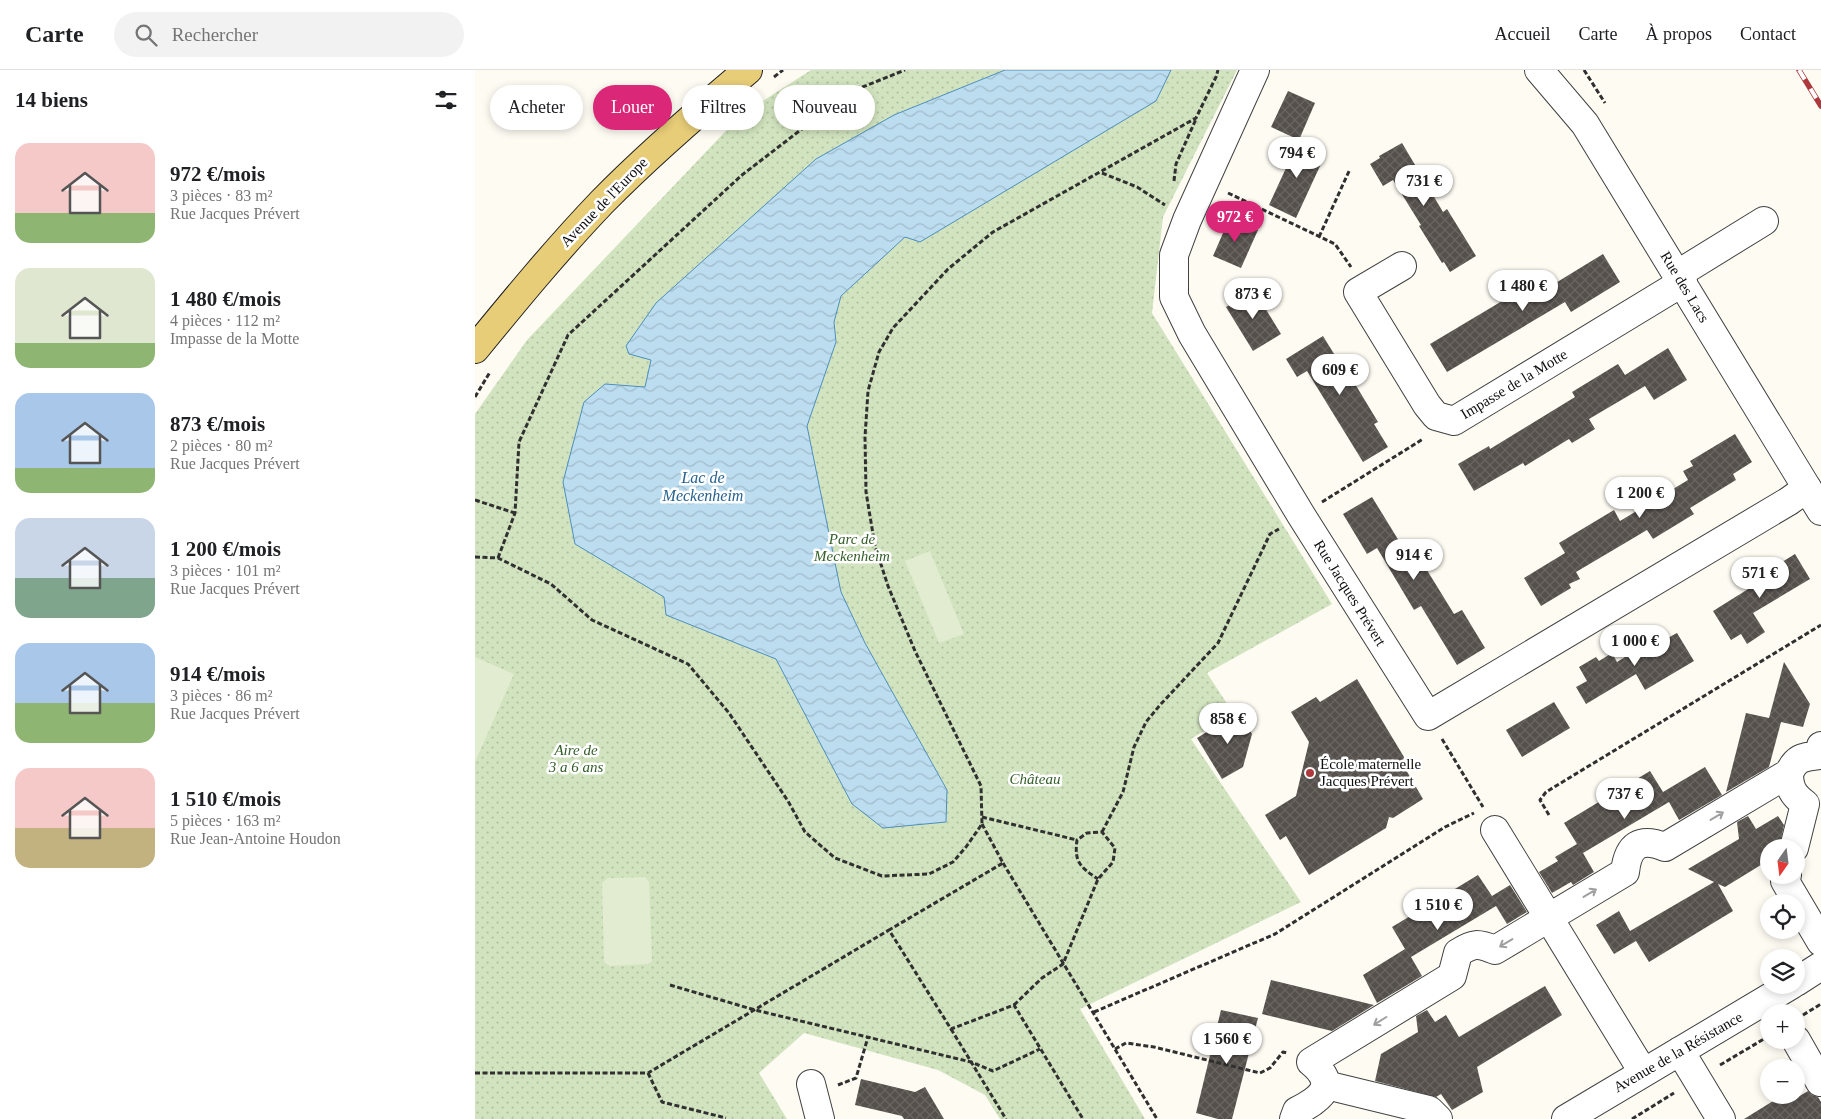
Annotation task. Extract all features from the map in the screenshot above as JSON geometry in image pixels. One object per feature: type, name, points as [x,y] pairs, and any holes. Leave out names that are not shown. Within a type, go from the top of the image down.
[{"type":"main road","name":"Avenue de l'Europe","points":[[484,358],[548,261],[601,202],[667,139],[758,76]]},
{"type":"street","name":"Rue Jacques Prévert","points":[[1255,70],[1187,220],[1174,255],[1174,297],[1192,334],[1301,515],[1428,716]]},
{"type":"street","name":"Rue des Lacs","points":[[1539,70],[1585,124],[1814,499]]},
{"type":"street","name":"Impasse de la Motte","points":[[1366,288],[1358,292],[1427,405],[1437,416],[1454,421],[1680,278],[1764,221]]},
{"type":"street","points":[[1366,288],[1402,266]]},
{"type":"street","points":[[1428,716],[1789,501],[1814,499]]},
{"type":"street","points":[[1796,839],[1805,804],[1794,796],[1789,785],[1789,773],[1794,762],[1820,751]]},
{"type":"street","points":[[1294,1119],[1297,1111],[1313,1103],[1321,1096],[1325,1085],[1322,1071],[1311,1062],[1452,976],[1458,953],[1474,945],[1482,945],[1495,950],[1625,872],[1626,859],[1631,849],[1642,843],[1654,843],[1665,847],[1789,773]]},
{"type":"street","points":[[1495,830],[1643,1072]]},
{"type":"street","points":[[1787,884],[1821,942]]},
{"type":"street","name":"Avenue de la Résistance","points":[[1572,1117],[1643,1072],[1786,994]]},
{"type":"street","points":[[1801,1049],[1820,1082]]},
{"type":"street","points":[[1680,1051],[1721,1119]]},
{"type":"street","points":[[1325,1085],[1429,1110],[1438,1119]]},
{"type":"path","points":[[758,76],[783,70]]},
{"type":"path","points":[[498,558],[515,513],[519,442],[568,335],[742,175],[850,92],[905,70]]},
{"type":"path","points":[[1174,182],[1176,164],[1218,70]]},
{"type":"path","points":[[475,558],[498,558],[551,584],[592,620],[687,664],[729,713],[788,801],[805,832],[835,858],[882,876],[929,874],[953,862],[966,847],[981,824],[981,786],[915,651],[888,586],[875,546],[867,492],[865,437],[868,391],[879,352],[893,328],[948,270],[993,232],[1196,118]]},
{"type":"path","points":[[1319,237],[1350,169]]},
{"type":"path","points":[[1101,173],[1137,187],[1187,220]]},
{"type":"path","points":[[1205,182],[1335,244],[1366,288]]},
{"type":"path","points":[[475,397],[484,358]]},
{"type":"path","points":[[1102,832],[1123,792],[1134,747],[1146,722],[1207,657],[1218,642],[1271,534],[1431,434],[1437,416]]},
{"type":"path","points":[[475,500],[515,513]]},
{"type":"path","points":[[1549,815],[1540,800],[1545,792],[1821,625]]},
{"type":"path","points":[[1094,1012],[1275,934],[1445,827],[1483,808],[1428,716]]},
{"type":"path","points":[[982,817],[1077,840]]},
{"type":"path","points":[[981,824],[1003,864],[1157,1119]]},
{"type":"path","points":[[1098,879],[1083,869],[1075,854],[1077,840],[1087,833],[1102,832]]},
{"type":"path","points":[[951,1029],[1014,1005],[1042,978],[1063,964],[1098,879],[1113,862],[1115,848],[1102,832]]},
{"type":"path","points":[[475,1073],[649,1073],[1003,864]]},
{"type":"path","points":[[889,930],[1006,1119]]},
{"type":"path","points":[[670,985],[755,1010],[971,1062],[993,1071],[1040,1049]]},
{"type":"path","points":[[1805,1014],[1821,1004]]},
{"type":"path","points":[[1014,1005],[1083,1119]]},
{"type":"path","points":[[815,1100],[856,1078],[867,1037]]},
{"type":"path","points":[[1115,1049],[1126,1042],[1260,1073],[1270,1068],[1283,1052],[1303,1054],[1311,1062]]},
{"type":"path","points":[[649,1073],[663,1102],[726,1118]]},
{"type":"green space","name":"Parc de Meckenheim","points":[[811,70],[1237,70],[1163,217],[1152,313],[1332,604],[1207,673],[1233,713],[1191,739],[1301,902],[1080,1009],[1145,1119],[1000,1119],[985,1095],[938,1070],[804,1033],[759,1073],[787,1119],[475,1119],[475,414],[527,340],[727,130],[764,130],[764,100],[774,94],[774,130],[875,130],[875,85],[788,85]]},
{"type":"green space","points":[[930,551],[964,634],[939,643],[905,561]]},
{"type":"green space","points":[[475,657],[514,674],[475,762]]},
{"type":"green space","points":[[645,877],[649,882],[652,961],[648,964],[610,966],[604,962],[602,883],[608,878]]},
{"type":"water","name":"Lac de Meckenheim","points":[[1005,70],[1171,70],[1156,101],[920,242],[905,237],[841,296],[834,322],[836,342],[807,426],[841,592],[865,643],[947,790],[946,822],[883,828],[852,804],[776,659],[666,615],[664,597],[575,544],[563,482],[584,402],[605,384],[645,387],[651,360],[629,354],[626,346],[656,303],[816,159],[867,130],[875,130],[875,126],[894,115]]},
{"type":"building","points":[[1288,91],[1315,103],[1299,140],[1271,127]]},
{"type":"building","points":[[1299,140],[1326,153],[1296,218],[1269,205]]},
{"type":"building","points":[[1402,143],[1443,212],[1447,209],[1476,256],[1450,272],[1444,262],[1442,263],[1419,226],[1421,225],[1393,180],[1383,186],[1370,164],[1380,158],[1379,156]]},
{"type":"building","points":[[1230,217],[1258,230],[1241,268],[1213,256]]},
{"type":"building","points":[[1603,254],[1620,282],[1571,312],[1565,302],[1447,372],[1430,344],[1529,285],[1536,295]]},
{"type":"building","points":[[1254,290],[1281,334],[1253,351],[1226,307]]},
{"type":"building","points":[[1323,336],[1344,370],[1346,369],[1378,422],[1374,424],[1388,447],[1363,462],[1307,371],[1297,377],[1286,359]]},
{"type":"building","points":[[1668,348],[1687,380],[1654,400],[1645,386],[1589,419],[1595,429],[1572,443],[1569,439],[1525,466],[1523,463],[1474,491],[1458,464],[1489,446],[1490,449],[1575,397],[1572,392],[1618,364],[1625,375]]},
{"type":"building","points":[[1735,434],[1752,462],[1733,474],[1736,480],[1690,508],[1694,514],[1653,539],[1647,530],[1576,572],[1580,579],[1569,584],[1571,588],[1541,606],[1524,578],[1565,553],[1559,543],[1614,510],[1620,521],[1688,480],[1683,471],[1693,466],[1690,461]]},
{"type":"building","points":[[1372,497],[1415,567],[1422,562],[1454,614],[1462,610],[1485,648],[1457,665],[1421,606],[1414,610],[1377,548],[1367,554],[1343,514]]},
{"type":"building","points":[[1795,554],[1810,579],[1753,613],[1765,632],[1747,644],[1741,634],[1731,640],[1713,611],[1761,581],[1758,577]]},
{"type":"building","points":[[1677,633],[1694,661],[1645,690],[1636,674],[1586,704],[1576,687],[1587,681],[1579,667],[1596,657],[1599,661],[1612,653],[1617,662],[1661,635],[1664,640]]},
{"type":"building","points":[[1784,662],[1810,704],[1803,727],[1781,722],[1769,767],[1726,792],[1746,713],[1769,718]]},
{"type":"building","points":[[1357,679],[1404,757],[1401,767],[1405,768],[1423,799],[1393,818],[1389,817],[1386,828],[1309,875],[1286,836],[1280,840],[1265,815],[1296,796],[1309,742],[1291,712],[1316,697],[1320,702]]},
{"type":"building","points":[[1554,702],[1570,728],[1522,757],[1506,730]]},
{"type":"building","points":[[1239,712],[1252,734],[1243,767],[1222,779],[1197,738]]},
{"type":"building","points":[[1705,767],[1722,795],[1679,820],[1669,802],[1583,853],[1594,872],[1573,885],[1571,882],[1552,893],[1539,872],[1558,861],[1555,857],[1577,844],[1564,823],[1650,771],[1663,792]]},
{"type":"building","points":[[1748,816],[1756,829],[1778,816],[1784,825],[1781,839],[1760,839],[1760,866],[1725,887],[1718,884],[1733,911],[1649,962],[1636,941],[1614,954],[1596,925],[1619,911],[1630,931],[1714,882],[1688,869],[1739,839],[1737,822]]},
{"type":"building","points":[[1478,875],[1492,896],[1510,885],[1527,912],[1507,924],[1496,906],[1411,957],[1422,976],[1377,1003],[1363,975],[1405,949],[1392,927]]},
{"type":"building","points":[[1271,980],[1374,1005],[1332,1031],[1262,1014]]},
{"type":"building","points":[[1545,986],[1562,1015],[1477,1067],[1483,1092],[1452,1110],[1441,1094],[1436,1097],[1375,1081],[1381,1054],[1418,1032],[1416,1016],[1427,1010],[1435,1022],[1446,1015],[1459,1037]]},
{"type":"building","points":[[1221,1010],[1258,1018],[1232,1119],[1218,1119],[1196,1113]]},
{"type":"building","points":[[861,1079],[915,1092],[925,1087],[944,1119],[904,1119],[902,1116],[855,1105]]},
{"type":"building","points":[[1808,1091],[1818,1097],[1821,1102],[1821,1119],[1744,1119],[1768,1104],[1805,1104],[1805,1093]]},
{"type":"railway","points":[[1799,70],[1821,106]]},
{"type":"place","name":"École maternelle Jacques Prévert","points":[[1310,773]]},
{"type":"park label","name":"Aire de 3 a 6 ans","points":[[576,758]]},
{"type":"park label","name":"Château","points":[[1035,779]]}]
